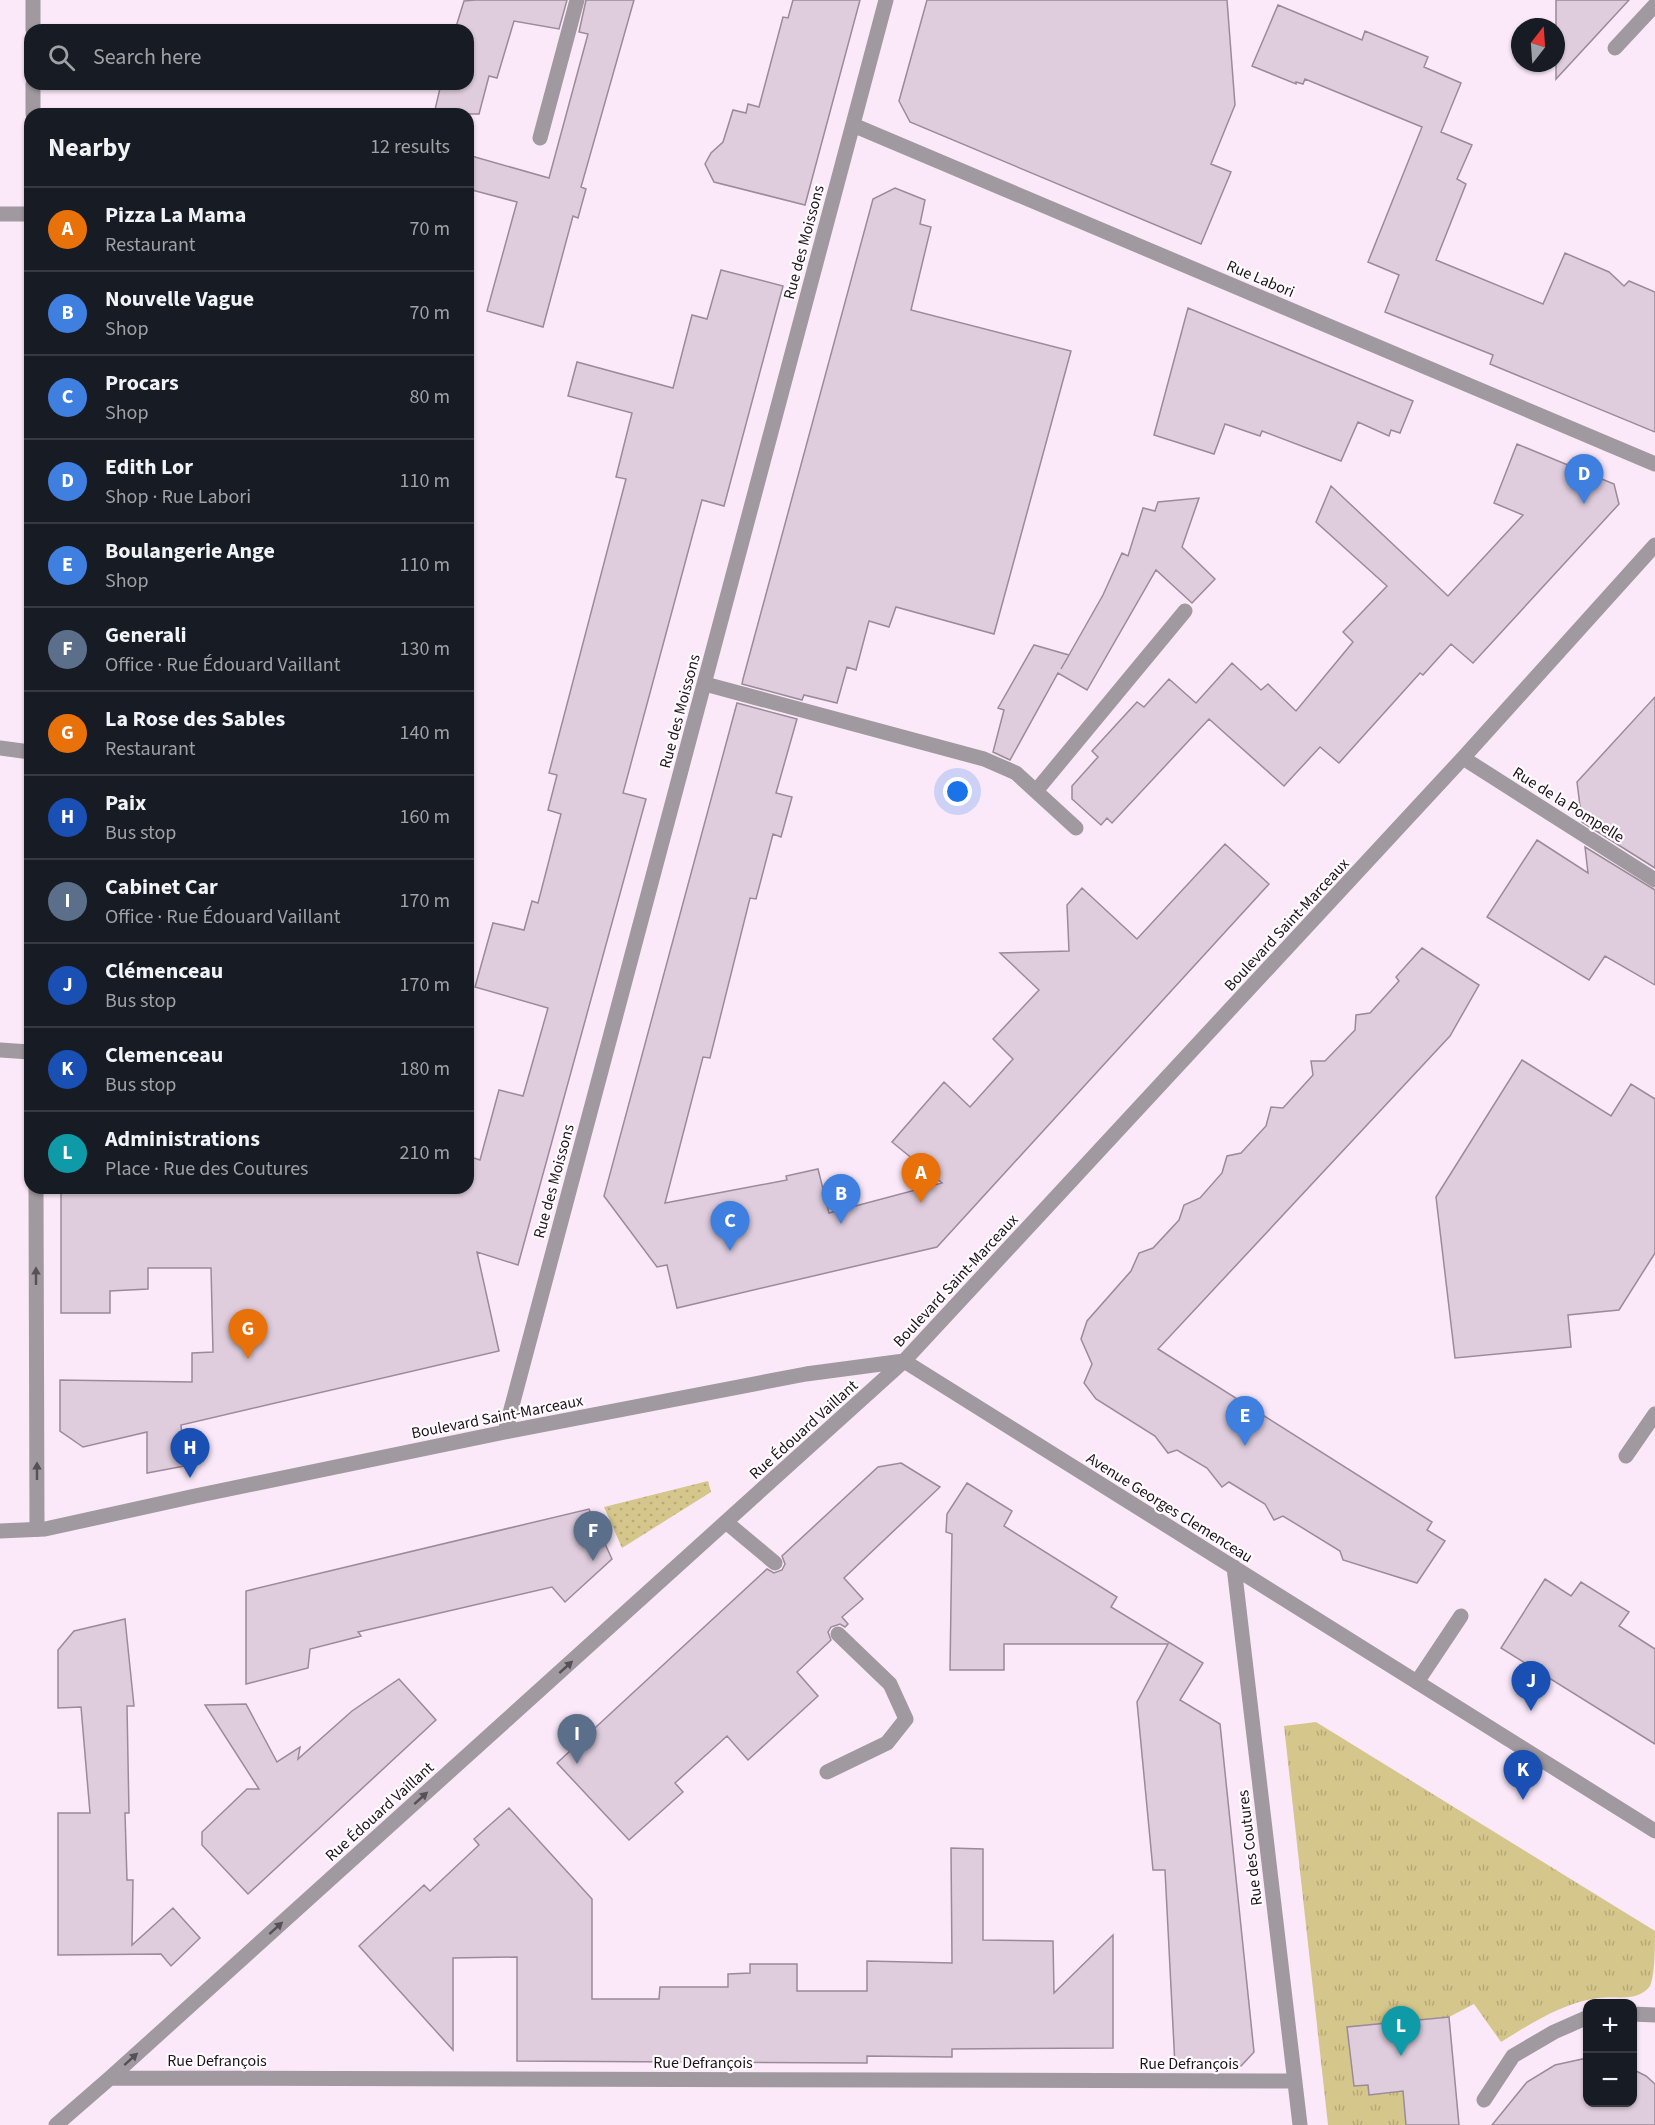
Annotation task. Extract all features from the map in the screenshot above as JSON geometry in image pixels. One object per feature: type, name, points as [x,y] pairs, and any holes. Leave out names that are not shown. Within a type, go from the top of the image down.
[{"type":"street","points":[[33,0],[33,24]]},
{"type":"street","points":[[540,138],[577,0]]},
{"type":"street","name":"Rue des Moissons","points":[[505,1432],[886,0]]},
{"type":"street","points":[[1615,48],[1655,5]]},
{"type":"street","points":[[33,90],[33,108]]},
{"type":"street","name":"Rue Labori","points":[[853,126],[1655,464]]},
{"type":"street","points":[[0,214],[24,214]]},
{"type":"street","name":"Boulevard Saint-Marceaux","points":[[0,1531],[45,1529],[505,1432],[806,1374],[904,1361],[1463,758],[1655,545]]},
{"type":"street","points":[[1036,791],[1185,611]]},
{"type":"street","points":[[705,684],[984,759],[1016,773],[1076,828]]},
{"type":"street","points":[[0,748],[24,751]]},
{"type":"street","name":"Rue de la Pompelle","points":[[1463,758],[1655,880]]},
{"type":"street","points":[[0,1050],[24,1052]]},
{"type":"street","points":[[36,1194],[37,1529]]},
{"type":"street","name":"Rue Édouard Vaillant","points":[[56,2125],[904,1361]]},
{"type":"street","name":"Avenue Georges Clemenceau","points":[[904,1361],[1655,1831]]},
{"type":"street","points":[[1626,1456],[1655,1414]]},
{"type":"street","points":[[726,1522],[774,1563]]},
{"type":"street","name":"Rue des Coutures","points":[[1234,1567],[1300,2125]]},
{"type":"street","points":[[1418,1682],[1461,1616]]},
{"type":"street","points":[[826,1772],[887,1743],[906,1719],[890,1684],[838,1634]]},
{"type":"street","points":[[1637,2014],[1655,2014]]},
{"type":"street","points":[[1484,2100],[1513,2056],[1554,2032],[1583,2020]]},
{"type":"street","name":"Rue Defrançois","points":[[110,2078],[1295,2081]]},
{"type":"green space","points":[[708,1481],[711,1492],[622,1548],[604,1507]]},
{"type":"green space","points":[[1316,1722],[1655,1931],[1654,1967],[1650,1986],[1639,1995],[1583,1999],[1583,2001],[1560,2009],[1501,2042],[1474,2004],[1449,2017],[1347,2027],[1354,2086],[1368,2085],[1369,2094],[1403,2091],[1406,2125],[1328,2125],[1284,1726]]},
{"type":"building","points":[[567,0],[559,29],[514,21],[497,78],[489,76],[479,114],[474,114],[474,108],[435,108],[440,90],[474,90],[474,24],[457,24],[464,1]]},
{"type":"building","points":[[586,0],[634,0],[581,187],[586,189],[578,218],[573,216],[543,327],[487,311],[517,202],[474,191],[474,157],[549,178],[588,34],[579,32]]},
{"type":"building","points":[[793,0],[860,0],[805,205],[714,182],[705,164],[711,153],[723,142],[733,110],[746,113],[748,104],[759,107],[783,17],[788,18]]},
{"type":"building","points":[[927,0],[1227,0],[1235,105],[1211,164],[1231,172],[1201,244],[910,122],[899,101]]},
{"type":"building","points":[[1556,0],[1629,0],[1565,69],[1565,18],[1556,18]]},
{"type":"building","points":[[1278,5],[1362,40],[1365,31],[1428,57],[1424,67],[1461,83],[1441,132],[1472,145],[1457,179],[1466,184],[1436,260],[1543,304],[1565,253],[1609,272],[1624,286],[1629,281],[1655,292],[1655,432],[1490,364],[1493,355],[1385,312],[1399,275],[1368,262],[1422,127],[1305,79],[1303,84],[1296,82],[1296,84],[1252,66]]},
{"type":"building","points":[[1556,72],[1562,72],[1556,79]]},
{"type":"building","points":[[895,188],[925,200],[920,224],[931,227],[911,310],[1071,351],[994,634],[896,607],[889,627],[869,621],[856,670],[847,667],[837,703],[804,695],[802,700],[742,684],[873,199]]},
{"type":"building","points":[[721,270],[783,286],[724,506],[702,500],[623,793],[646,799],[518,1265],[477,1252],[499,1351],[181,1425],[185,1466],[147,1473],[147,1432],[83,1447],[60,1431],[60,1380],[192,1382],[192,1353],[213,1352],[211,1268],[148,1268],[148,1289],[110,1291],[110,1313],[61,1313],[61,1194],[474,1194],[474,1158],[480,1160],[499,1090],[523,1096],[548,1008],[475,987],[493,923],[524,930],[532,901],[538,903],[561,814],[548,810],[557,775],[549,773],[626,479],[616,477],[632,413],[568,396],[577,362],[673,388],[692,315],[707,319]]},
{"type":"building","points":[[1188,308],[1413,401],[1400,433],[1391,430],[1389,436],[1358,422],[1341,461],[1262,431],[1260,436],[1225,424],[1214,454],[1154,435]]},
{"type":"building","points":[[1517,444],[1614,484],[1619,504],[1473,663],[1451,644],[1423,675],[1420,673],[1339,763],[1320,747],[1284,786],[1209,719],[1112,823],[1107,818],[1101,825],[1072,799],[1072,786],[1098,757],[1092,751],[1137,702],[1144,707],[1169,679],[1196,703],[1232,663],[1261,690],[1268,684],[1296,711],[1353,642],[1343,632],[1387,586],[1316,522],[1331,486],[1448,596],[1523,515],[1494,503]]},
{"type":"building","points":[[1199,498],[1182,547],[1215,579],[1192,603],[1156,570],[1087,690],[1058,673],[1010,760],[993,752],[1004,710],[998,708],[1034,645],[1069,655],[1103,595],[1122,553],[1128,556],[1143,508],[1155,511],[1158,502]]},
{"type":"building","points":[[1655,697],[1655,868],[1582,822],[1577,782]]},
{"type":"building","points":[[737,703],[797,719],[776,793],[792,797],[781,837],[773,834],[756,899],[750,898],[710,1058],[703,1057],[665,1203],[787,1180],[786,1176],[818,1169],[829,1213],[942,1183],[892,1142],[944,1082],[970,1107],[1013,1059],[993,1039],[1039,990],[1000,953],[1069,951],[1067,905],[1082,888],[1137,939],[1225,844],[1269,884],[937,1247],[677,1308],[667,1265],[657,1267],[604,1196]]},
{"type":"building","points":[[1537,840],[1588,873],[1585,847],[1655,890],[1655,985],[1605,956],[1589,980],[1487,917]]},
{"type":"building","points":[[1422,948],[1479,985],[1450,1036],[1158,1349],[1432,1522],[1427,1530],[1445,1541],[1417,1583],[1343,1560],[1340,1551],[1283,1516],[1274,1520],[1265,1504],[1229,1482],[1222,1487],[1207,1468],[1177,1450],[1168,1453],[1155,1436],[1096,1399],[1084,1383],[1092,1364],[1081,1339],[1087,1321],[1131,1271],[1139,1253],[1153,1248],[1179,1220],[1184,1205],[1200,1198],[1222,1173],[1227,1156],[1241,1153],[1266,1126],[1271,1107],[1283,1108],[1313,1075],[1311,1061],[1325,1061],[1355,1030],[1356,1015],[1370,1013],[1399,981],[1396,977]]},
{"type":"building","points":[[1522,1060],[1611,1116],[1631,1084],[1655,1099],[1655,1253],[1619,1310],[1568,1315],[1571,1347],[1455,1358],[1436,1197]]},
{"type":"building","points":[[901,1463],[940,1487],[844,1578],[863,1599],[842,1617],[848,1624],[845,1627],[840,1624],[831,1627],[828,1632],[831,1640],[797,1672],[818,1696],[748,1760],[727,1736],[675,1783],[683,1792],[629,1840],[557,1763],[767,1569],[774,1573],[782,1570],[785,1564],[782,1556],[878,1467]]},
{"type":"building","points":[[967,1483],[1012,1511],[1004,1526],[1117,1597],[1111,1607],[1203,1663],[1180,1700],[1220,1724],[1254,2052],[1241,2066],[1175,2066],[1165,1870],[1153,1870],[1137,1702],[1168,1644],[1004,1644],[1004,1670],[950,1670],[952,1534],[946,1532],[947,1514]]},
{"type":"building","points":[[589,1509],[612,1559],[565,1602],[552,1587],[358,1632],[361,1636],[310,1649],[308,1668],[246,1684],[246,1591]]},
{"type":"building","points":[[1545,1579],[1571,1596],[1581,1582],[1629,1612],[1619,1626],[1655,1649],[1655,1744],[1501,1648]]},
{"type":"building","points":[[125,1619],[134,1706],[127,1706],[129,1813],[125,1813],[127,1880],[133,1880],[132,1945],[173,1908],[200,1938],[171,1966],[161,1954],[58,1955],[58,1813],[90,1813],[81,1707],[58,1708],[58,1650],[74,1631]]},
{"type":"building","points":[[399,1679],[436,1720],[248,1894],[202,1845],[202,1832],[247,1789],[259,1789],[205,1705],[246,1704],[277,1762],[300,1747],[298,1759],[352,1711]]},
{"type":"building","points":[[509,1808],[592,1899],[592,1999],[659,1999],[660,1987],[728,1987],[728,1974],[750,1973],[750,1964],[797,1964],[797,1991],[867,1991],[867,1961],[952,1963],[951,1848],[983,1849],[983,1940],[1053,1941],[1054,1993],[1113,1935],[1113,2048],[952,2049],[952,2057],[867,2056],[867,2063],[517,2061],[517,1957],[453,1958],[453,2050],[359,1946],[424,1885],[430,1891],[479,1845],[474,1839]]},
{"type":"building","points":[[1449,2017],[1459,2125],[1406,2125],[1403,2091],[1369,2095],[1368,2085],[1354,2086],[1347,2027]]},
{"type":"building","points":[[1583,2059],[1583,2107],[1637,2107],[1637,2072],[1646,2076],[1655,2084],[1655,2125],[1492,2125],[1527,2082],[1555,2065]]},
{"type":"place","name":"Edith Lor","points":[[1584,504]]},
{"type":"place","name":"Pizza La Mama","points":[[921,1203]]},
{"type":"place","name":"Nouvelle Vague","points":[[841,1224]]},
{"type":"place","name":"Procars","points":[[730,1251]]},
{"type":"place","name":"La Rose des Sables","points":[[248,1359]]},
{"type":"place","name":"Boulangerie Ange","points":[[1245,1446]]},
{"type":"place","name":"Paix","points":[[190,1478]]},
{"type":"place","name":"Generali","points":[[593,1561]]},
{"type":"place","name":"Clémenceau","points":[[1531,1711]]},
{"type":"place","name":"Cabinet Car","points":[[577,1764]]},
{"type":"place","name":"Clemenceau","points":[[1523,1800]]},
{"type":"place","name":"Administrations","points":[[1401,2056]]}]
